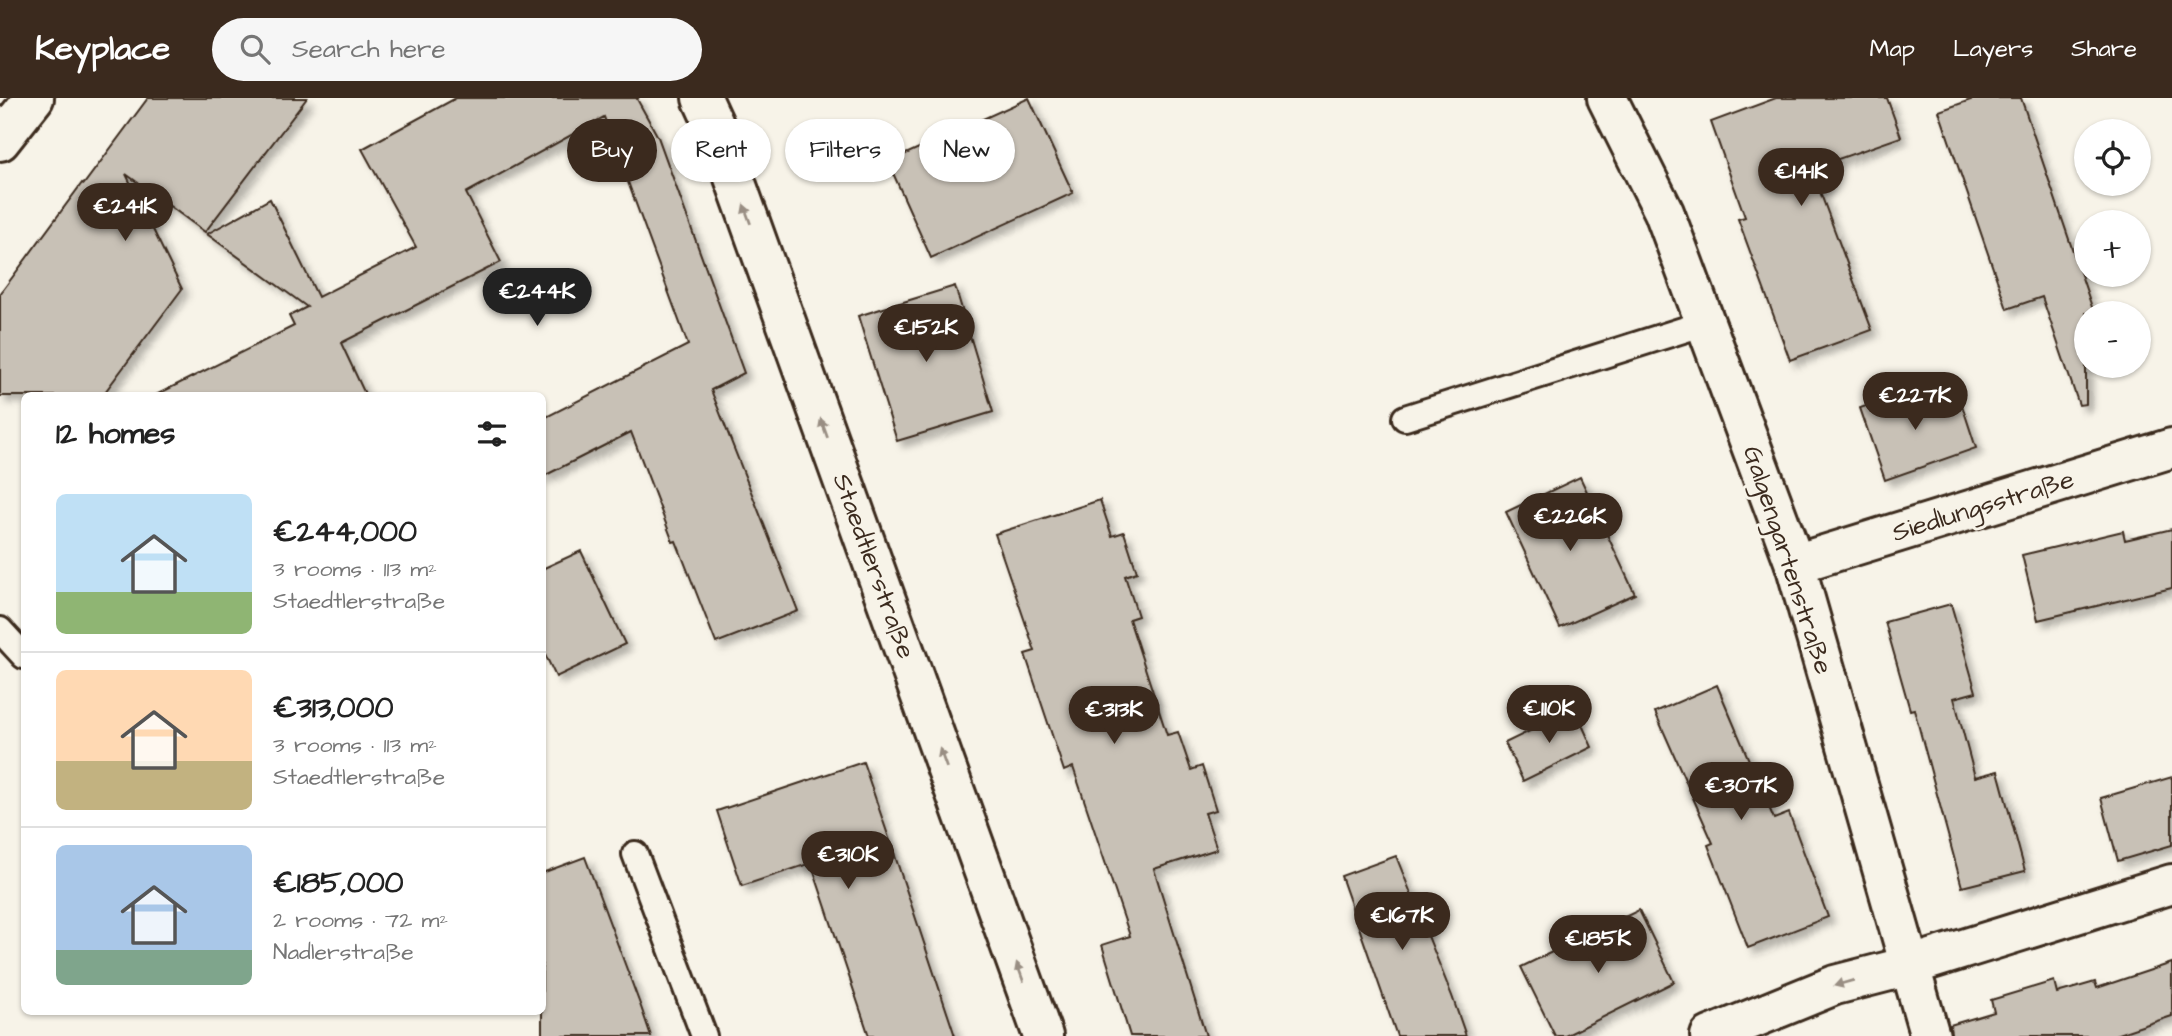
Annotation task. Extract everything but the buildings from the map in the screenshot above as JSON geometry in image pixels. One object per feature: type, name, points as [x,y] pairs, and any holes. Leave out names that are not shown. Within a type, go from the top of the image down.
[{"type":"street","points":[[0,141],[34,98]]},
{"type":"street","name":"Staedtlerstraße","points":[[702,98],[718,132],[1043,1036]]},
{"type":"street","name":"Galgengartenstraße","points":[[1607,98],[1664,212],[1795,564],[1930,1036]]},
{"type":"street","name":"Siedlungsstraße","points":[[1795,564],[2172,448]]},
{"type":"street","points":[[1710,1036],[1835,985],[1909,966],[2172,884]]},
{"type":"lane","points":[[1405,418],[1705,323]]},
{"type":"lane","points":[[0,630],[21,653]]},
{"type":"lane","points":[[635,854],[704,1036]]}]
